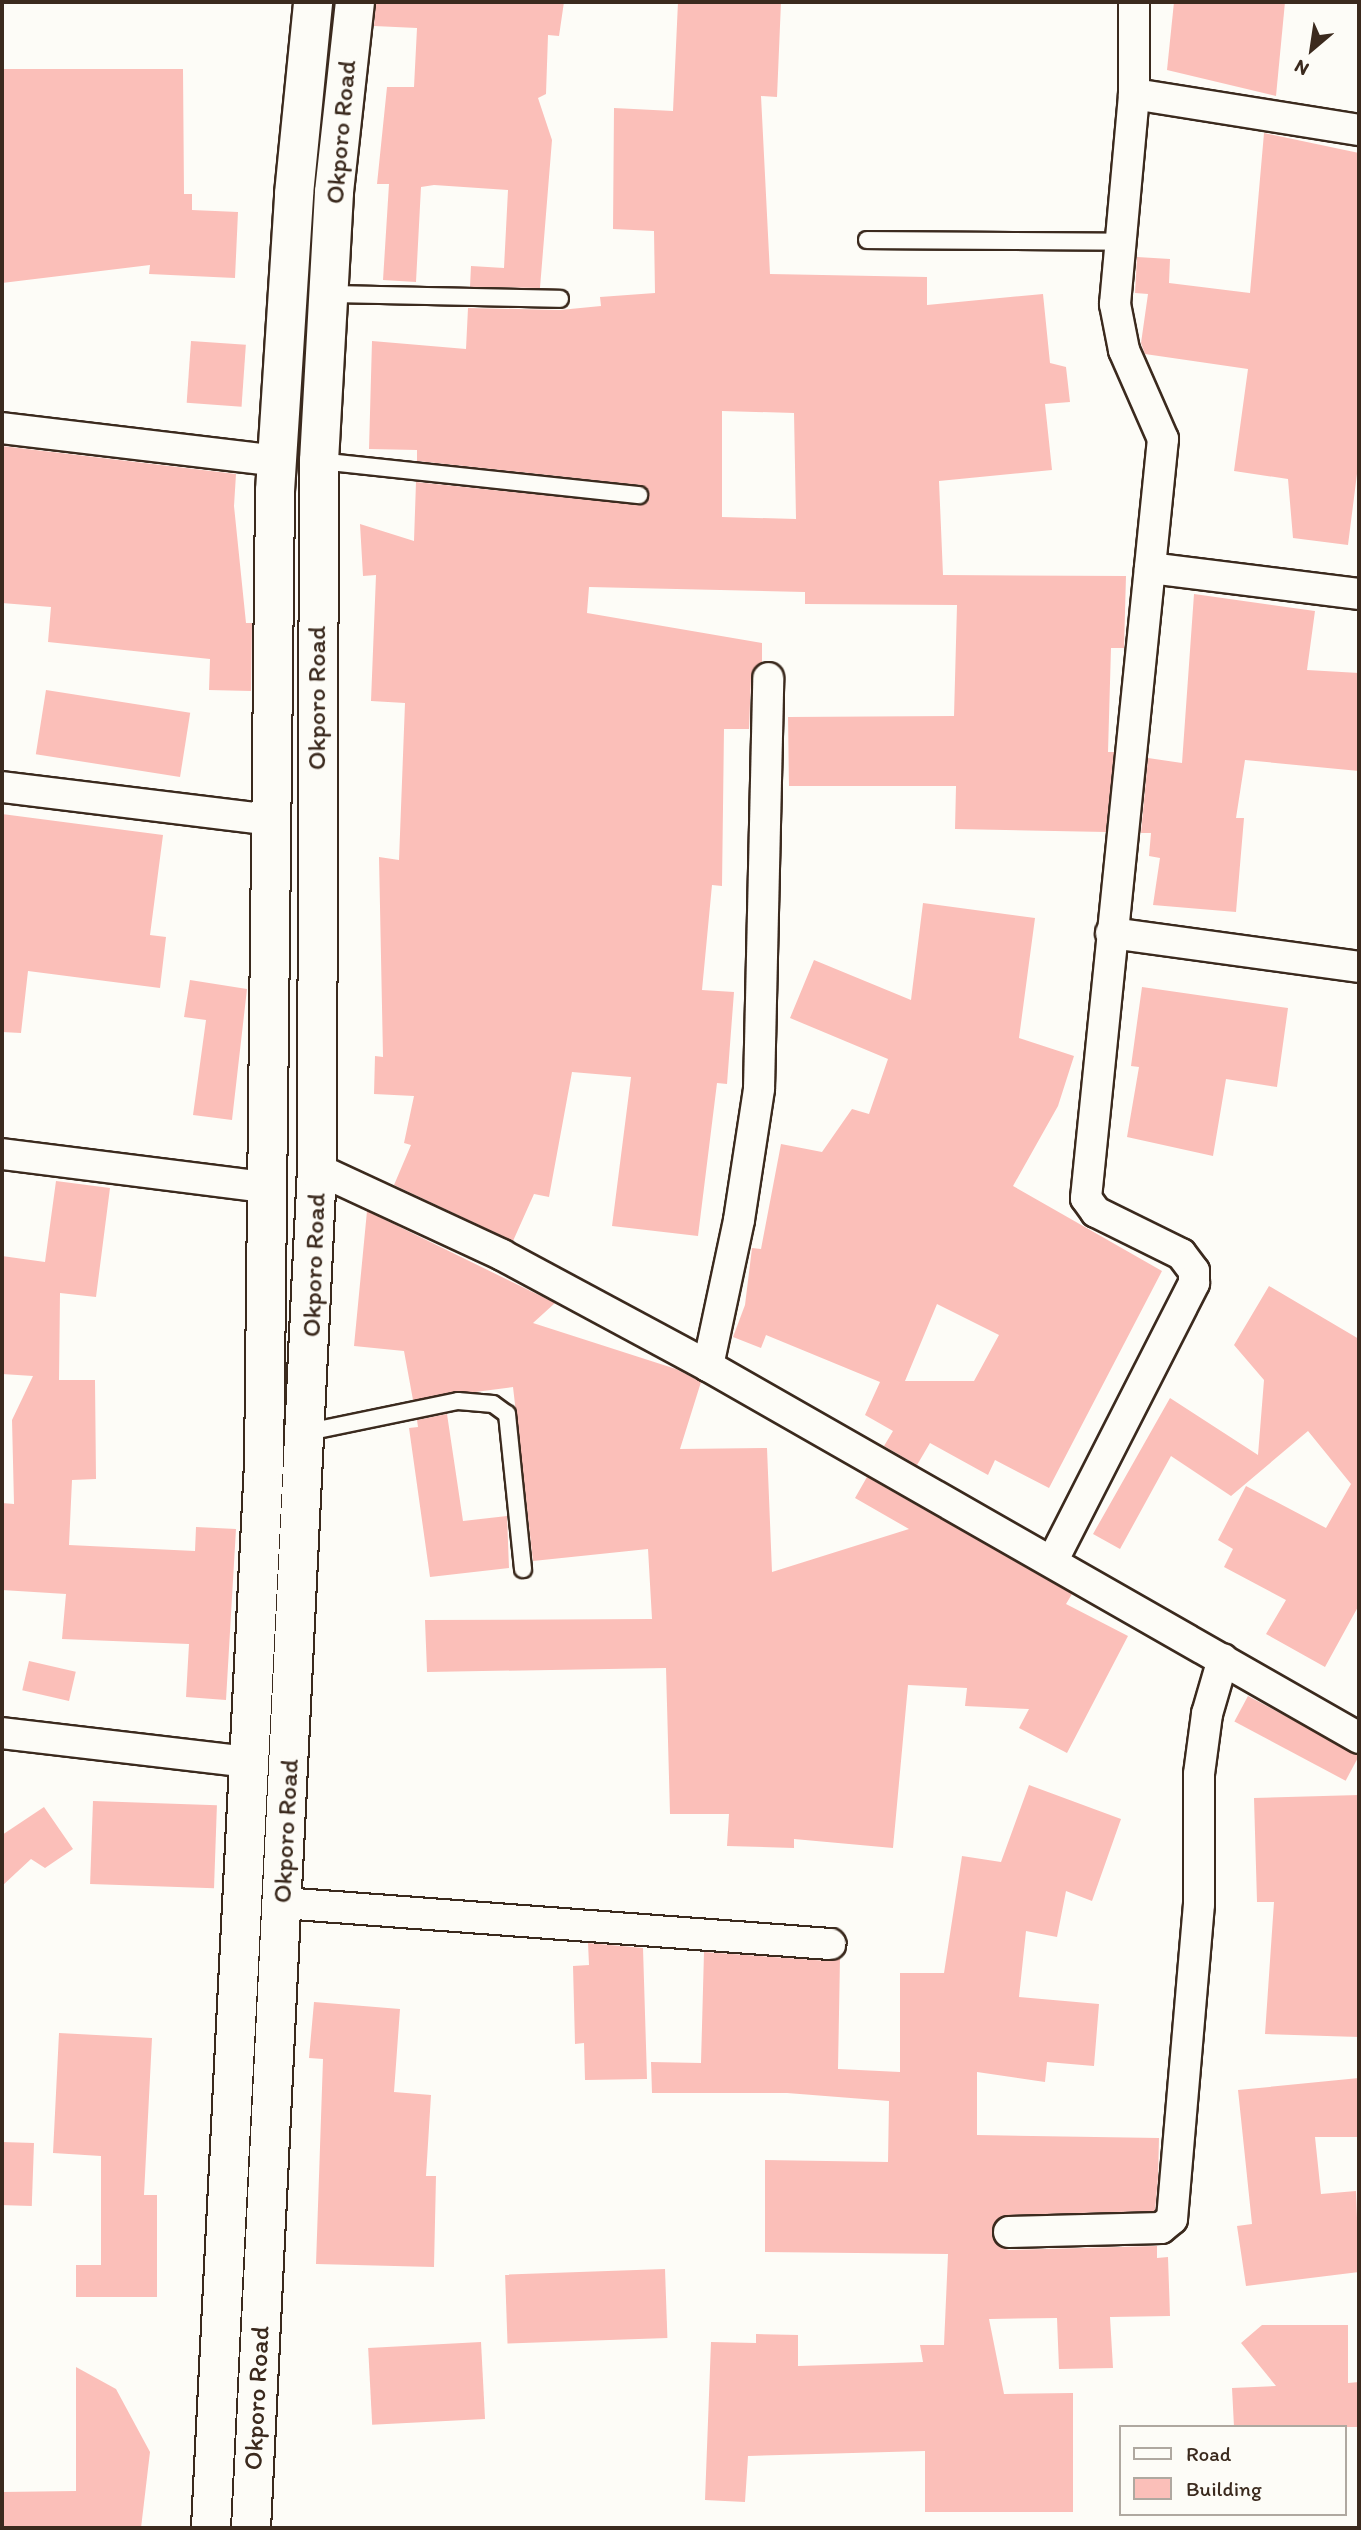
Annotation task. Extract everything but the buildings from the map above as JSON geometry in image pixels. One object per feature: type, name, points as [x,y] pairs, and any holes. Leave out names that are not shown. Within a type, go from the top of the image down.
[{"type":"main road","name":"Okporo Road","points":[[211,2528],[264,1464],[270,1188],[277,461],[294,194],[313,2]]},
{"type":"main road","name":"Okporo Road","points":[[251,2528],[308,1432],[317,1169],[319,461],[342,102],[355,2]]},
{"type":"street","points":[[1053,1560],[1194,1283],[1194,1271],[1181,1254],[1096,1212],[1086,1198],[1163,439],[1124,350],[1115,304],[1134,94],[1134,2]]},
{"type":"street","points":[[1134,94],[1359,130]]},
{"type":"street","points":[[2,428],[277,461]]},
{"type":"street","points":[[1150,568],[1359,594]]},
{"type":"street","points":[[708,1366],[739,1220],[759,1089],[768,678]]},
{"type":"street","points":[[2,787],[272,820]]},
{"type":"street","points":[[1111,933],[1359,967]]},
{"type":"street","points":[[2,1154],[270,1188]]},
{"type":"street","points":[[317,1169],[502,1255],[708,1366],[1053,1560],[1359,1738]]},
{"type":"street","points":[[1009,2232],[1161,2228],[1172,2220],[1199,1904],[1199,1774],[1207,1714],[1223,1658]]},
{"type":"street","points":[[2,1733],[249,1762]]},
{"type":"street","points":[[282,1903],[830,1944]]},
{"type":"lane","points":[[867,240],[1122,242]]},
{"type":"lane","points":[[329,294],[560,299]]},
{"type":"lane","points":[[319,461],[639,495]]},
{"type":"lane","points":[[308,1432],[458,1401],[493,1404],[507,1414],[523,1569]]}]
